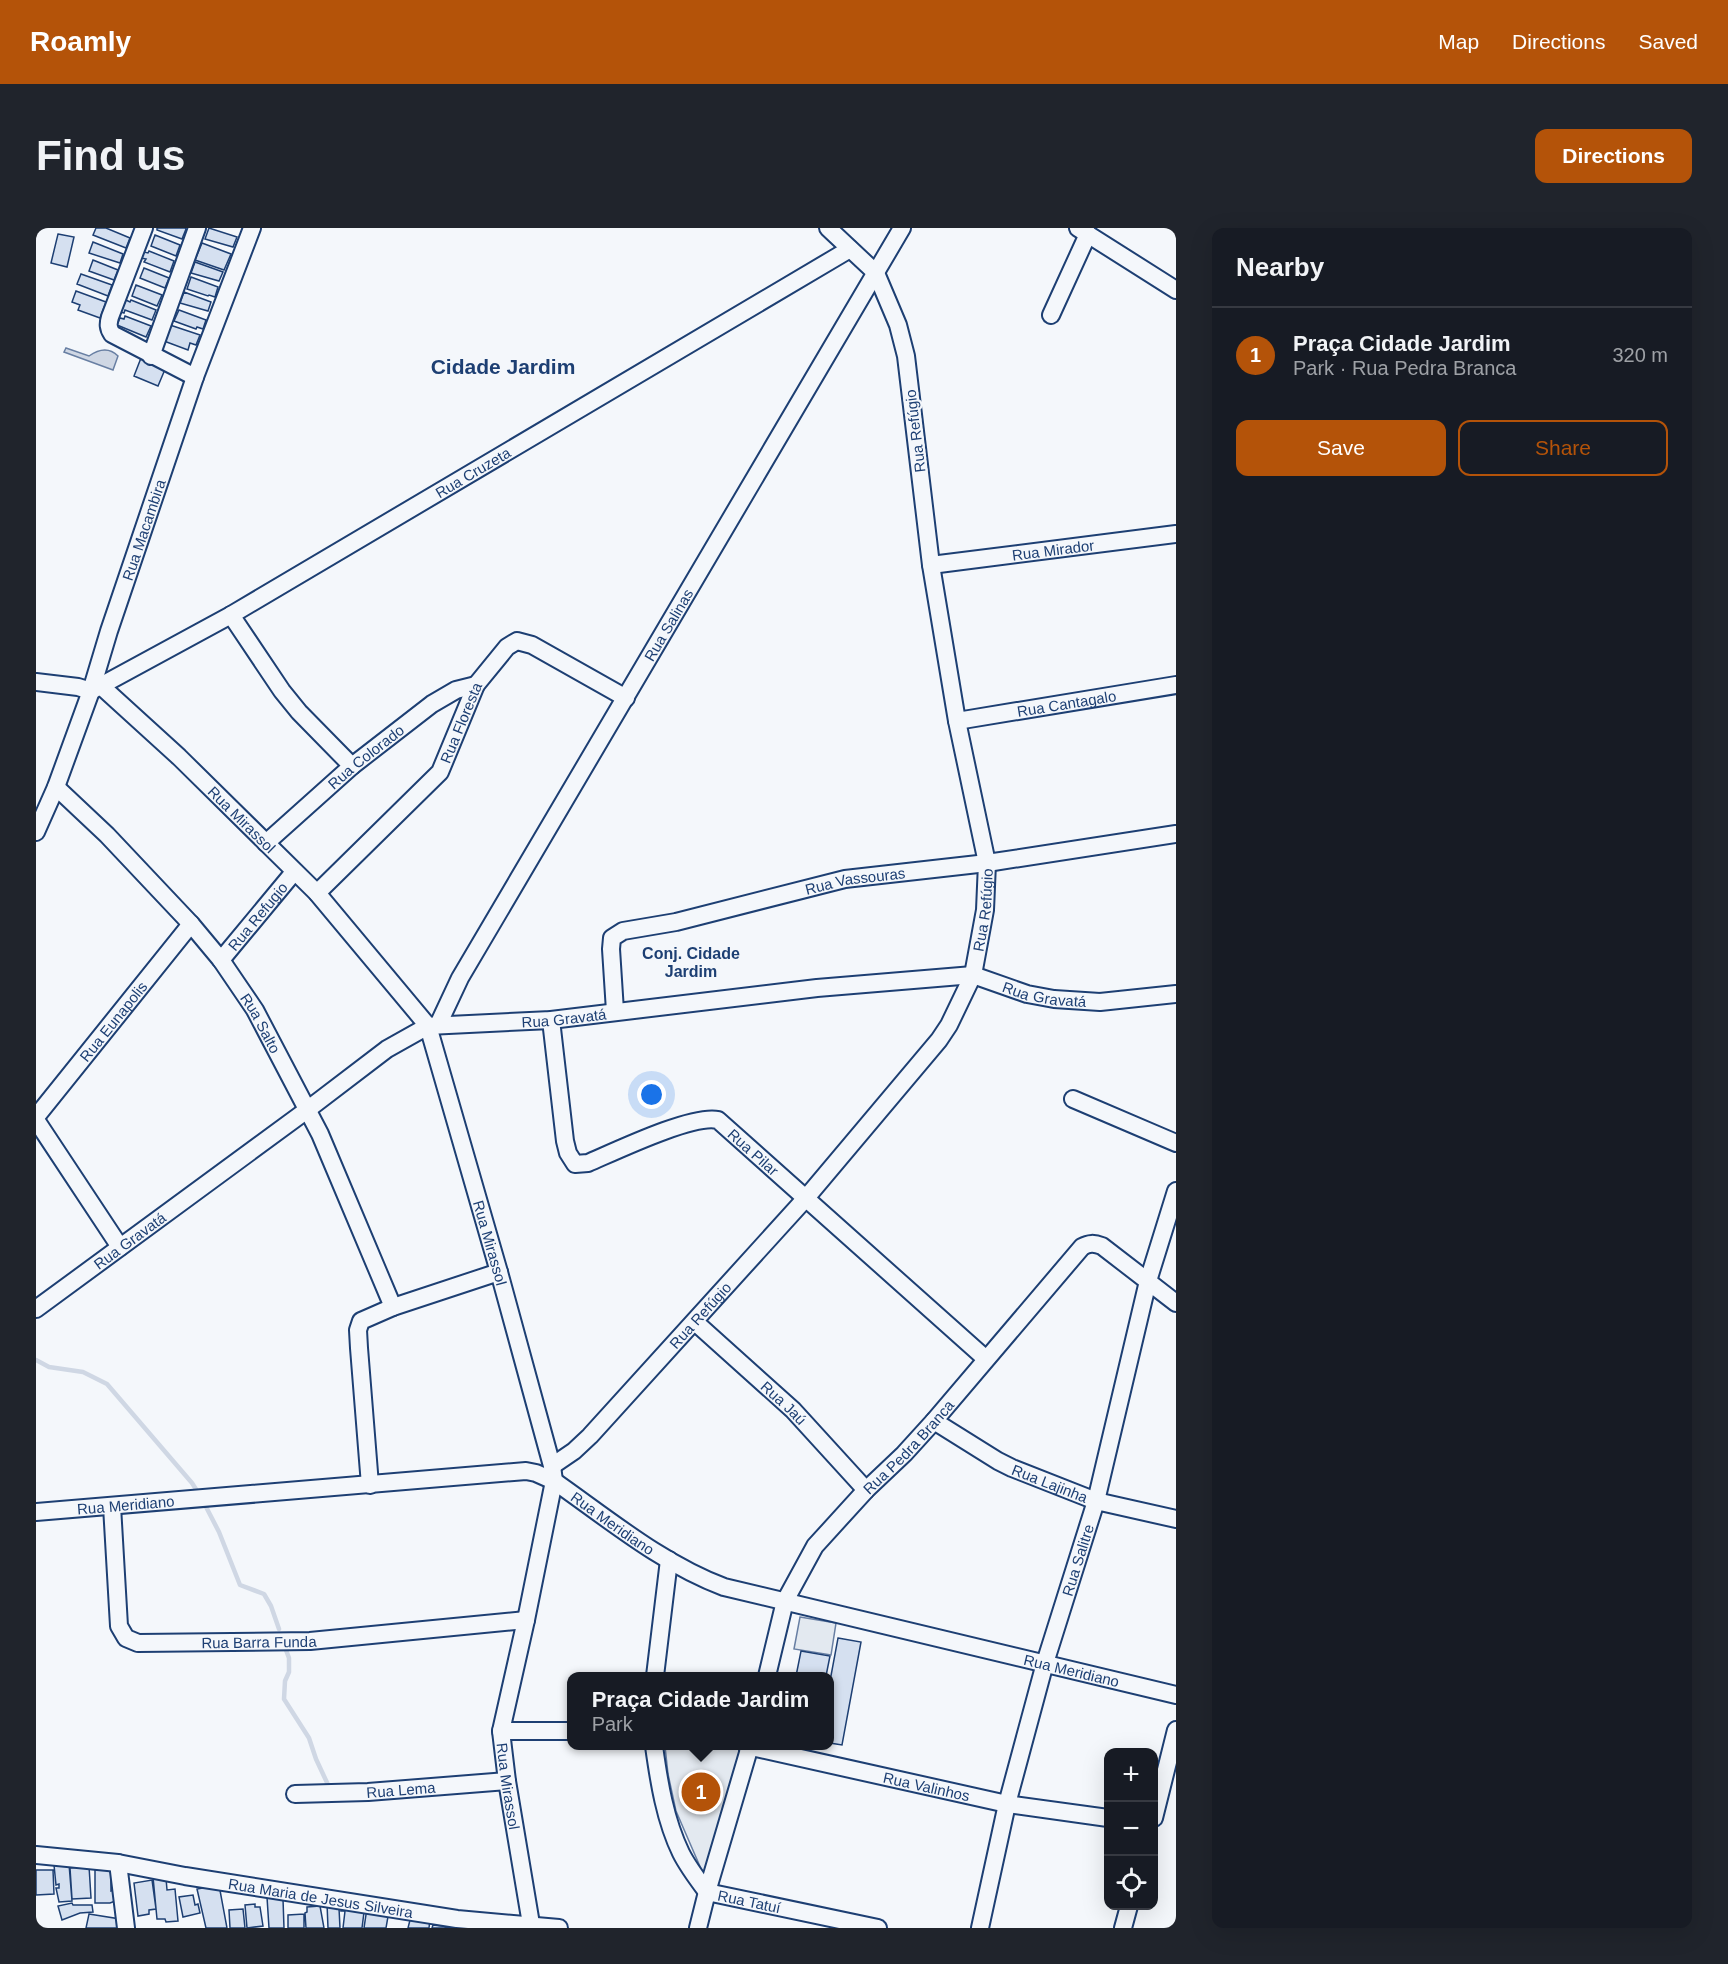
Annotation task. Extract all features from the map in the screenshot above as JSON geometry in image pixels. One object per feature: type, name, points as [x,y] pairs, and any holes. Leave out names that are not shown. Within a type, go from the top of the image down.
[{"type":"street","points":[[144,228],[110,317],[108,328],[112,334],[151,356],[195,377]]},
{"type":"street","points":[[151,356],[197,228]]},
{"type":"street","name":"Rua Macambira","points":[[36,832],[96,688],[109,631],[195,377],[252,228]]},
{"type":"street","name":"Rua Refúgio","points":[[553,1473],[695,1322],[806,1198],[939,1041],[973,975],[985,910],[987,863],[957,721],[931,565],[906,356],[898,325],[876,273],[828,228]]},
{"type":"street","name":"Rua Salinas","points":[[433,1025],[902,228]]},
{"type":"street","points":[[1051,315],[1083,231],[1176,290]]},
{"type":"street","name":"Rua Cruzeta","points":[[96,688],[231,615],[850,249]]},
{"type":"street","name":"Rua Mirador","points":[[931,565],[1176,534]]},
{"type":"street","points":[[231,615],[285,696],[352,766]]},
{"type":"street","name":"Rua Floresta","points":[[317,893],[440,772],[476,685],[507,646],[514,641],[522,641],[626,698]]},
{"type":"street","points":[[36,682],[96,688]]},
{"type":"street","name":"Rua Colorado","points":[[266,843],[352,766],[440,699],[456,690],[476,685]]},
{"type":"street","name":"Rua Cantagalo","points":[[957,721],[1176,685]]},
{"type":"street","name":"Rua Mirassol","points":[[96,688],[179,757],[317,893],[433,1025],[553,1473],[526,1620],[501,1731],[531,1924]]},
{"type":"street","name":"Rua Salto","points":[[56,787],[107,835],[191,924],[222,960],[255,1010],[328,1152],[393,1307]]},
{"type":"street","name":"Rua Vassouras","points":[[615,1011],[611,949],[612,938],[618,933],[676,922],[845,879],[987,863],[1176,834]]},
{"type":"street","name":"Rua Refugio","points":[[222,960],[294,872]]},
{"type":"street","name":"Rua Eunapolis","points":[[36,1119],[191,924]]},
{"type":"street","name":"Rua Gravatá","points":[[36,1309],[387,1049],[433,1025],[551,1020],[817,988],[973,975],[1027,994],[1053,999],[1100,1002],[1176,994]]},
{"type":"street","name":"Rua Pilar","points":[[551,1020],[565,1141],[568,1153],[575,1164],[588,1163],[675,1127],[701,1119],[718,1120],[986,1359]]},
{"type":"street","points":[[1072,1100],[1176,1143]]},
{"type":"street","points":[[36,1119],[120,1247]]},
{"type":"street","name":"Rua Salitre","points":[[980,1928],[1007,1804],[1045,1663],[1096,1501],[1148,1281],[1176,1191]]},
{"type":"street","name":"Rua Pedra Branca","points":[[768,1672],[785,1601],[815,1546],[866,1490],[904,1454],[1073,1256],[1087,1244],[1102,1246],[1148,1281]]},
{"type":"street","points":[[370,1485],[358,1330],[361,1321],[393,1307],[499,1272]]},
{"type":"street","points":[[1148,1281],[1176,1303]]},
{"type":"street","name":"Rua Jaú","points":[[695,1322],[793,1410],[866,1490]]},
{"type":"street","name":"Rua Lajinha","points":[[934,1420],[998,1461],[1096,1501],[1176,1519]]},
{"type":"street","name":"Rua Meridiano","points":[[36,1512],[513,1471],[553,1473],[669,1560],[707,1581],[724,1587],[1176,1695]]},
{"type":"street","name":"Rua Barra Funda","points":[[112,1506],[120,1626],[126,1638],[138,1643],[310,1641],[526,1620]]},
{"type":"street","points":[[656,1672],[669,1560]]},
{"type":"street","points":[[1158,1806],[1172,1764],[1176,1730]]},
{"type":"street","points":[[501,1731],[567,1731]]},
{"type":"street","name":"Rua Tatuí","points":[[655,1750],[664,1804],[681,1854],[707,1892],[878,1928]]},
{"type":"street","points":[[698,1928],[748,1750]]},
{"type":"street","name":"Rua Valinhos","points":[[767,1750],[1007,1804],[1104,1817]]},
{"type":"street","name":"Rua Lema","points":[[295,1794],[368,1792],[507,1781]]},
{"type":"street","name":"Rua Maria de Jesus Silveira","points":[[36,1855],[118,1863],[456,1924],[531,1924],[559,1928]]},
{"type":"street","points":[[118,1863],[126,1928]]},
{"type":"street","points":[[1123,1928],[1128,1910]]},
{"type":"shaded area","points":[[66,348],[89,356],[104,350],[111,351],[118,356],[113,370],[64,352]]},
{"type":"shaded area","points":[[800,1617],[836,1623],[831,1655],[794,1649]]},
{"type":"shaded area","points":[[665,1750],[742,1750],[705,1878],[676,1811]]},
{"type":"building","points":[[96,228],[106,228],[130,238],[126,248],[93,235]]},
{"type":"building","points":[[157,228],[186,229],[182,239],[157,230]]},
{"type":"building","points":[[209,228],[237,237],[233,247],[205,239]]},
{"type":"building","points":[[58,234],[74,237],[67,267],[51,263]]},
{"type":"building","points":[[155,235],[180,245],[176,256],[151,246]]},
{"type":"building","points":[[93,242],[123,254],[120,263],[89,253]]},
{"type":"building","points":[[202,243],[231,254],[224,270],[195,260]]},
{"type":"building","points":[[149,251],[174,261],[170,272],[144,262],[146,259],[141,258],[144,252]]},
{"type":"building","points":[[93,260],[118,270],[114,280],[89,271]]},
{"type":"building","points":[[195,262],[223,272],[219,281],[191,273]]},
{"type":"building","points":[[144,268],[169,278],[165,288],[140,278]]},
{"type":"building","points":[[81,274],[112,285],[108,296],[77,284]]},
{"type":"building","points":[[191,277],[218,287],[215,297],[187,289]]},
{"type":"building","points":[[136,285],[162,295],[157,306],[132,296]]},
{"type":"building","points":[[76,291],[106,302],[100,318],[78,310],[80,305],[72,302]]},
{"type":"building","points":[[184,292],[211,302],[208,311],[180,303]]},
{"type":"building","points":[[126,300],[156,310],[152,320],[125,310],[124,313],[121,312]]},
{"type":"building","points":[[179,310],[206,320],[203,329],[197,327],[196,329],[174,321]]},
{"type":"building","points":[[125,316],[151,326],[146,337],[117,325],[120,318],[124,319]]},
{"type":"building","points":[[170,325],[200,335],[196,345],[190,343],[188,350],[164,341]]},
{"type":"building","points":[[141,358],[166,367],[158,386],[134,376]]},
{"type":"building","points":[[838,1638],[861,1642],[842,1745],[834,1744],[834,1672],[832,1672]]},
{"type":"building","points":[[801,1651],[830,1656],[827,1672],[797,1672]]},
{"type":"building","points":[[69,1864],[72,1901],[59,1902],[56,1888],[59,1888],[59,1884],[56,1885],[54,1865]]},
{"type":"building","points":[[89,1866],[91,1898],[72,1899],[70,1868]]},
{"type":"building","points":[[36,1870],[53,1870],[54,1894],[36,1895]]},
{"type":"building","points":[[95,1870],[111,1870],[111,1891],[114,1890],[118,1900],[110,1903],[95,1903]]},
{"type":"building","points":[[153,1877],[166,1878],[167,1890],[175,1889],[178,1921],[166,1922],[165,1919],[157,1919]]},
{"type":"building","points":[[152,1880],[156,1909],[149,1910],[149,1914],[138,1916],[134,1883]]},
{"type":"building","points":[[219,1885],[227,1928],[206,1928],[197,1889]]},
{"type":"building","points":[[193,1895],[200,1913],[183,1917],[179,1897]]},
{"type":"building","points":[[267,1897],[283,1899],[284,1928],[269,1928]]},
{"type":"building","points":[[72,1903],[73,1905],[92,1905],[93,1912],[80,1913],[62,1920],[58,1906]]},
{"type":"building","points":[[327,1903],[336,1903],[337,1909],[339,1908],[340,1928],[328,1928]]},
{"type":"building","points":[[255,1904],[255,1907],[260,1907],[263,1926],[247,1928],[245,1905]]},
{"type":"building","points":[[342,1904],[364,1912],[362,1928],[343,1928],[345,1911],[341,1911]]},
{"type":"building","points":[[320,1906],[324,1928],[306,1928],[307,1907]]},
{"type":"building","points":[[367,1908],[389,1911],[386,1928],[364,1928]]},
{"type":"building","points":[[243,1909],[245,1928],[230,1928],[229,1910]]},
{"type":"building","points":[[89,1914],[120,1919],[120,1928],[86,1928]]},
{"type":"building","points":[[304,1914],[304,1928],[288,1928],[288,1915]]},
{"type":"building","points":[[411,1916],[430,1919],[429,1928],[408,1928]]},
{"type":"building","points":[[433,1925],[450,1927],[450,1928],[432,1928]]},
{"type":"waterway","points":[[36,1360],[49,1367],[83,1372],[107,1384],[199,1494]]},
{"type":"waterway","points":[[203,1501],[219,1532],[240,1585],[264,1594],[279,1629]]},
{"type":"waterway","points":[[286,1650],[289,1658],[289,1672],[285,1681],[284,1699],[309,1738],[330,1789]]},
{"type":"place","name":"Praça Cidade Jardim","points":[[701,1792]]},
{"type":"district","name":"Cidade Jardim","points":[[503,366]]},
{"type":"district","name":"Conj. Cidade Jardim","points":[[691,962]]}]
